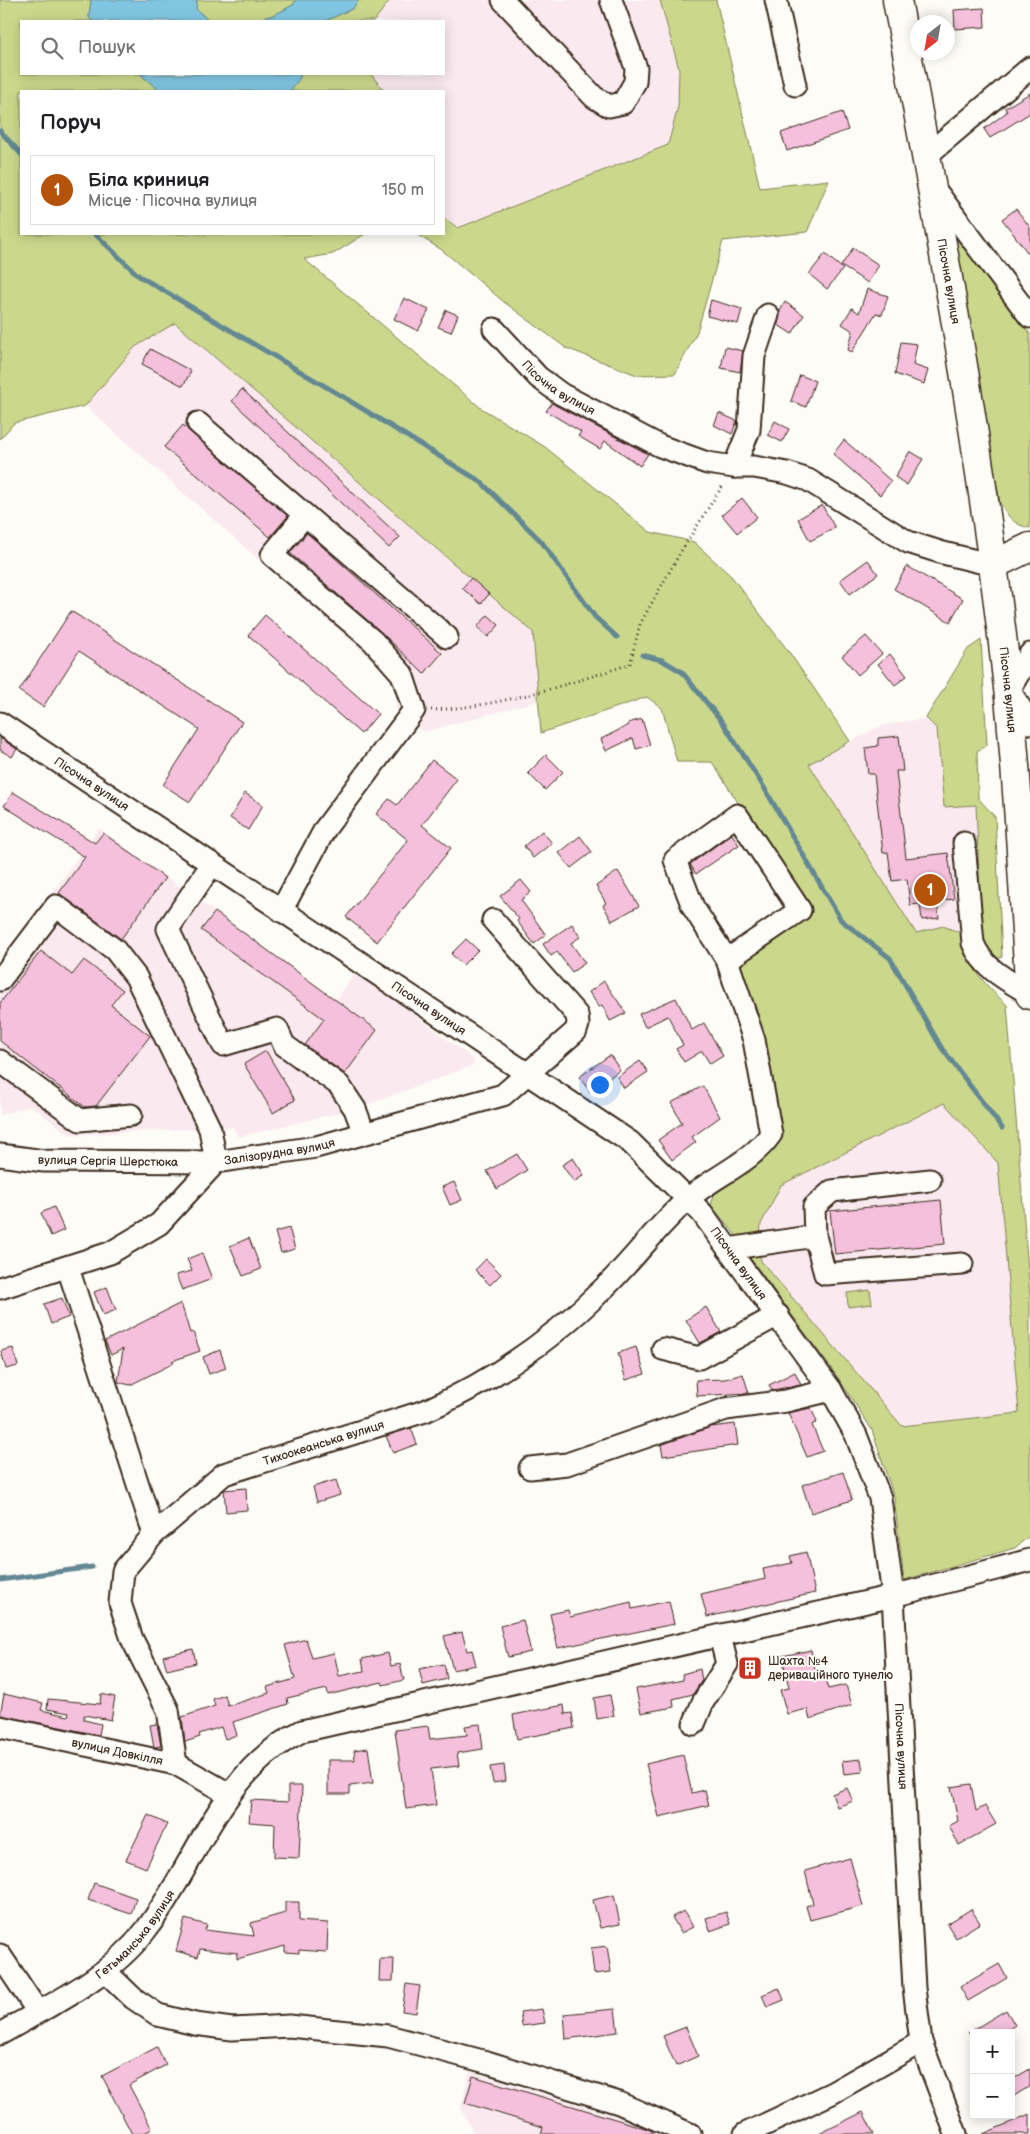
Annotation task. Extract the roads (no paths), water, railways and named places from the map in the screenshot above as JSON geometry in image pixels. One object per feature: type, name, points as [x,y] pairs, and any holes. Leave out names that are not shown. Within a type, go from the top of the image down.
[{"type":"main road","name":"Пісочна вулиця","points":[[897,0],[933,187],[993,566],[1009,690],[1030,994]]},
{"type":"main road","points":[[993,566],[1030,547]]},
{"type":"street","points":[[503,0],[594,97],[609,106],[623,103],[635,82],[636,75],[636,68],[612,0]]},
{"type":"street","points":[[776,0],[795,85]]},
{"type":"street","points":[[926,156],[1030,68]]},
{"type":"street","points":[[933,187],[1030,317]]},
{"type":"street","points":[[734,467],[749,430],[754,356],[768,315]]},
{"type":"street","name":"Пісочна вулиця","points":[[494,329],[538,377],[561,394],[660,446],[707,463],[734,467],[754,467],[787,473],[808,480],[908,542],[993,566]]},
{"type":"street","points":[[198,423],[447,637]]},
{"type":"street","points":[[281,911],[325,829],[414,710],[402,674],[373,641],[272,555],[305,515]]},
{"type":"street","points":[[1030,654],[1009,690],[1030,723]]},
{"type":"street","name":"Пісочна вулиця","points":[[0,723],[630,1142],[688,1198],[728,1248],[832,1390],[856,1434],[880,1498],[893,1596],[914,1988],[921,2042],[956,2134]]},
{"type":"street","name":"Тихоокеанська вулиця","points":[[176,1764],[168,1710],[132,1639],[120,1603],[123,1571],[154,1534],[224,1474],[425,1411],[453,1398],[513,1364],[555,1333],[606,1287],[688,1198],[762,1147],[771,1134],[754,1040],[727,960],[693,907],[675,860],[737,815],[800,910],[727,960]]},
{"type":"street","points":[[964,843],[973,943],[976,952],[982,961],[996,972],[1030,994]]},
{"type":"street","points":[[212,864],[168,929],[223,1046],[277,1029],[284,1045],[339,1085],[355,1109],[364,1133]]},
{"type":"street","points":[[0,980],[56,906],[115,950],[136,977],[210,1130],[216,1162]]},
{"type":"street","name":"Залізорудна вулиця","points":[[0,1288],[68,1268],[110,1253],[159,1224],[216,1162],[316,1147],[504,1095],[576,1030],[578,1024],[577,1015],[493,920]]},
{"type":"street","points":[[0,1061],[80,1120],[131,1115]]},
{"type":"street","name":"вулиця Сергія Шерстюка","points":[[0,1155],[44,1161],[216,1162]]},
{"type":"street","points":[[930,1180],[832,1191],[814,1207],[816,1236],[826,1274],[962,1264]]},
{"type":"street","points":[[728,1248],[816,1236]]},
{"type":"street","points":[[68,1268],[154,1534]]},
{"type":"street","points":[[663,1349],[699,1358],[778,1315]]},
{"type":"street","points":[[530,1468],[567,1464],[726,1409],[786,1401],[832,1390]]},
{"type":"street","name":"Гетьманська вулиця","points":[[0,2034],[105,1971],[124,1954],[145,1930],[230,1794],[271,1749],[302,1731],[893,1596],[1030,1560]]},
{"type":"street","points":[[694,1724],[703,1702],[727,1664],[720,1636]]},
{"type":"street","name":"вулиця Довкілля","points":[[0,1727],[176,1764],[230,1794]]},
{"type":"street","points":[[0,1955],[38,2012]]},
{"type":"street","points":[[105,1971],[133,1998],[158,2014],[195,2024],[232,2029],[289,2026],[388,2036],[490,2063],[619,2103],[690,2134]]},
{"type":"street","points":[[745,2134],[832,2093],[921,2042]]},
{"type":"water","points":[[91,0],[197,0],[196,9],[208,20],[91,20],[89,17]]},
{"type":"water","points":[[296,0],[359,0],[352,9],[327,20],[254,20],[274,15],[293,5]]},
{"type":"water","points":[[141,75],[300,75],[300,78],[291,90],[159,90]]},
{"type":"waterway","points":[[0,131],[20,153]]},
{"type":"waterway","points":[[96,235],[139,276],[345,398],[481,482],[541,541],[595,617],[617,637]]},
{"type":"waterway","points":[[642,655],[662,660],[682,672],[723,723],[765,789],[841,920],[890,958],[941,1047],[1002,1128]]},
{"type":"waterway","points":[[0,1580],[92,1567]]},
{"type":"place","name":"Біла криниця","points":[[930,890]]},
{"type":"place","name":"Шахта №4 дериваційного тунелю","points":[[750,1668]]}]
